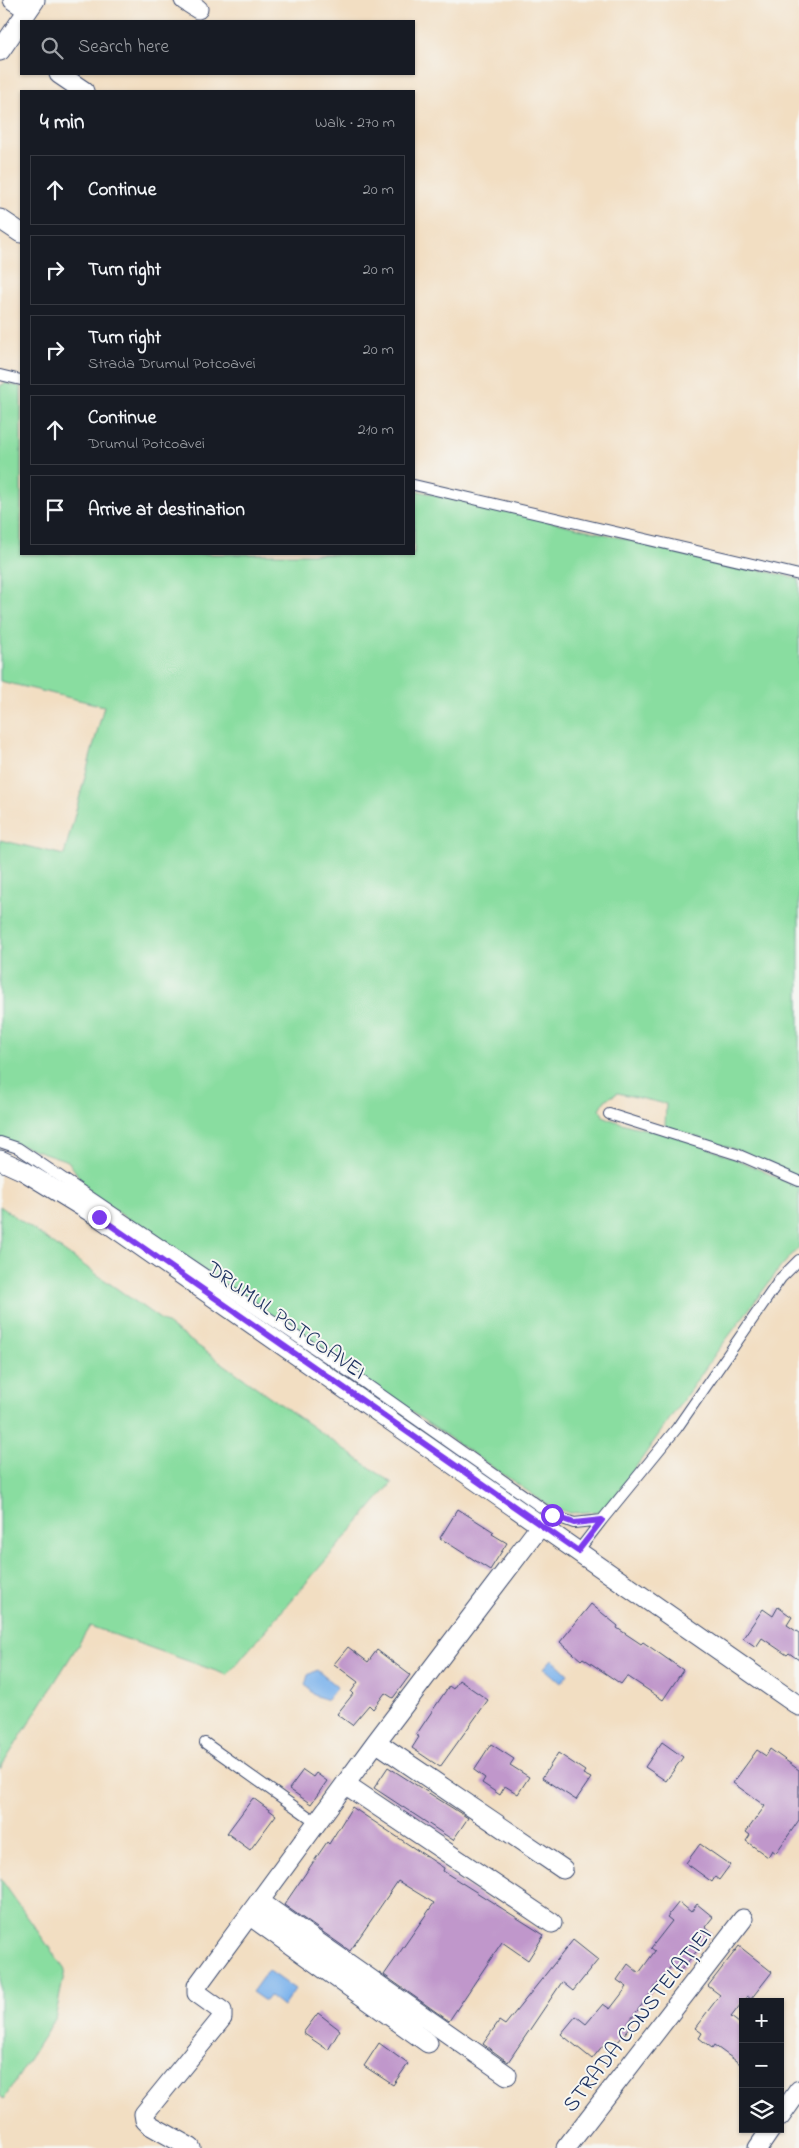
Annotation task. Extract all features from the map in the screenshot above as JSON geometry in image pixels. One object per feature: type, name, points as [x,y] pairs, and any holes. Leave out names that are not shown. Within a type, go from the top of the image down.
[{"type":"street","points":[[10,45],[26,4]]},
{"type":"street","points":[[60,75],[83,90]]},
{"type":"street","points":[[0,219],[20,232]]},
{"type":"street","name":"DRUMUL POTCOAVEI","points":[[0,1160],[24,1171],[99,1217],[799,1706]]},
{"type":"street","points":[[191,2148],[150,2125],[145,2120],[144,2114],[222,2018],[222,2011],[197,1993],[197,1986],[344,1784],[541,1526]]},
{"type":"street","points":[[376,1742],[563,1869]]},
{"type":"street","points":[[344,1784],[552,1923]]},
{"type":"street","points":[[254,1908],[428,2043]]},
{"type":"street","points":[[254,1908],[507,2076]]},
{"type":"street","name":"STRADA CONSTELAȚIEI","points":[[566,2148],[743,1920]]},
{"type":"street","points":[[784,2111],[799,2090]]},
{"type":"lane","points":[[0,375],[20,380]]},
{"type":"lane","points":[[415,485],[799,575]]},
{"type":"lane","points":[[609,1114],[739,1155],[799,1182]]},
{"type":"lane","points":[[0,1142],[18,1148],[33,1158],[352,1374],[552,1515],[574,1523],[602,1520]]},
{"type":"lane","points":[[578,1551],[677,1428],[781,1278],[799,1260]]},
{"type":"lane","points":[[205,1743],[316,1822]]},
{"type":"green space","points":[[5,383],[20,387],[20,555],[415,555],[415,490],[799,579],[799,1179],[746,1153],[665,1126],[666,1104],[618,1093],[605,1100],[600,1109],[603,1116],[612,1120],[693,1142],[799,1188],[799,1247],[780,1268],[716,1353],[605,1511],[569,1513],[548,1505],[91,1194],[68,1161],[0,1138],[0,840],[64,855],[104,706],[0,681],[0,386]]},
{"type":"green space","points":[[0,1206],[392,1483],[227,1675],[90,1626],[0,1769]]},
{"type":"green space","points":[[0,1878],[65,1970],[55,2019],[4,2099],[0,2096]]},
{"type":"water","points":[[552,1659],[568,1674],[561,1683],[544,1668]]},
{"type":"water","points":[[317,1670],[337,1687],[327,1700],[314,1695],[305,1685],[308,1675]]},
{"type":"water","points":[[268,1970],[295,1989],[283,2007],[269,1996],[265,2001],[252,1992]]},
{"type":"building","points":[[458,1509],[494,1532],[492,1534],[507,1543],[490,1570],[440,1538]]},
{"type":"building","points":[[591,1604],[618,1626],[617,1628],[641,1644],[643,1642],[683,1670],[663,1700],[627,1676],[621,1684],[583,1658],[581,1660],[560,1642]]},
{"type":"building","points":[[778,1607],[792,1617],[787,1625],[799,1633],[799,1660],[789,1653],[787,1655],[762,1638],[756,1647],[743,1638],[763,1609],[773,1616]]},
{"type":"building","points":[[348,1647],[368,1662],[377,1650],[410,1675],[393,1698],[385,1693],[373,1709],[369,1705],[352,1725],[337,1714],[353,1694],[351,1692],[358,1682],[334,1664]]},
{"type":"building","points":[[459,1680],[488,1700],[440,1767],[412,1748],[419,1737],[416,1735],[449,1686],[453,1689]]},
{"type":"building","points":[[662,1742],[683,1757],[666,1781],[645,1767]]},
{"type":"building","points":[[491,1744],[514,1759],[510,1765],[529,1777],[518,1794],[505,1786],[500,1795],[482,1783],[485,1778],[474,1770]]},
{"type":"building","points":[[770,1749],[799,1770],[799,1820],[776,1853],[772,1850],[768,1857],[746,1841],[750,1835],[746,1832],[765,1806],[733,1783],[757,1750],[766,1756]]},
{"type":"building","points":[[558,1753],[585,1771],[583,1774],[591,1778],[576,1800],[542,1778]]},
{"type":"building","points":[[388,1767],[468,1818],[453,1840],[374,1788]]},
{"type":"building","points":[[303,1770],[313,1777],[316,1773],[327,1781],[311,1804],[289,1789]]},
{"type":"building","points":[[253,1798],[276,1815],[250,1850],[227,1833]]},
{"type":"building","points":[[352,1807],[444,1868],[443,1871],[544,1935],[528,1960],[502,1942],[449,2021],[384,1975],[434,1903],[398,1881],[350,1951],[284,1905],[327,1842],[329,1844]]},
{"type":"building","points":[[700,1844],[730,1865],[719,1880],[715,1877],[712,1882],[686,1863]]},
{"type":"building","points":[[679,1902],[691,1912],[697,1904],[713,1917],[705,1927],[712,1933],[680,1971],[672,1965],[628,2023],[631,2026],[618,2042],[615,2040],[613,2043],[608,2039],[592,2059],[561,2034],[576,2016],[586,2024],[603,2004],[610,2009],[627,1987],[617,1980],[628,1964],[639,1973],[655,1951],[651,1948],[672,1921],[667,1917]]},
{"type":"building","points":[[573,1940],[598,1960],[573,1991],[562,1982],[508,2062],[483,2044],[499,2021],[505,2025]]},
{"type":"building","points":[[739,1946],[772,1972],[752,1998],[747,1996],[745,1998],[739,1998],[739,2006],[731,2017],[739,2023],[739,2063],[714,2045],[712,2048],[699,2038],[702,2033],[695,2028],[720,1995],[708,1986]]},
{"type":"building","points":[[318,2013],[340,2030],[328,2050],[303,2033]]},
{"type":"building","points":[[379,2043],[408,2064],[393,2085],[364,2066]]},
{"type":"route","points":[[99,1217],[578,1551],[602,1520],[574,1523],[552,1515]]}]
